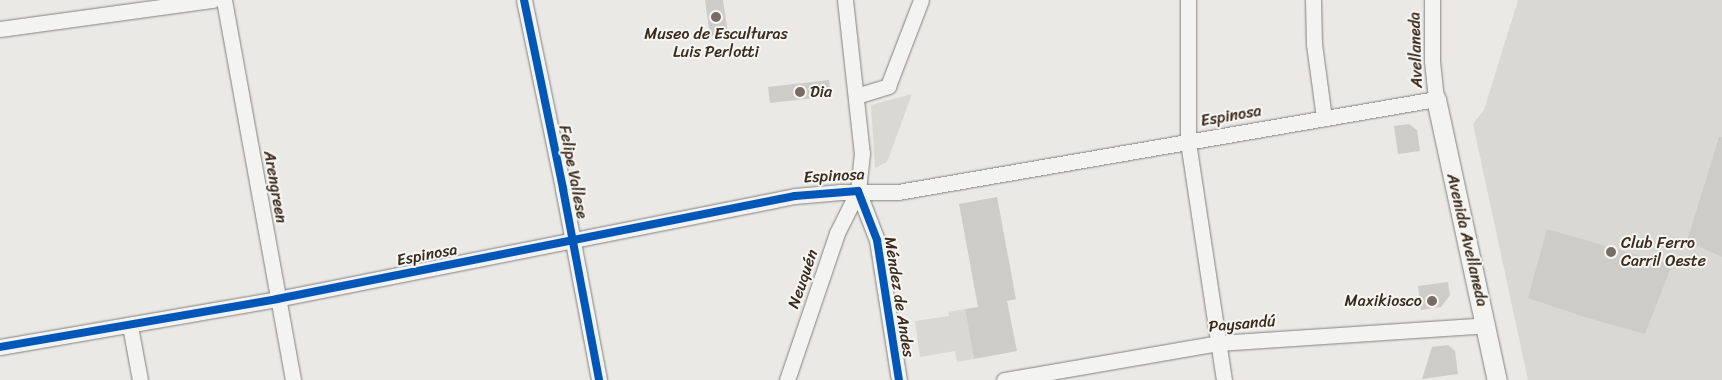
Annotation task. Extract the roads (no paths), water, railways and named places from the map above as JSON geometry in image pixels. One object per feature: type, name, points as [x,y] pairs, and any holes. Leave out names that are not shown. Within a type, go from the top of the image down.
[{"type":"main road","name":"Avenida Avellaneda","points":[[1436,99],[1497,380]]},
{"type":"street","points":[[0,29],[213,0]]},
{"type":"street","name":"Arengreen","points":[[224,0],[293,380]]},
{"type":"street","name":"Felipe Vallese","points":[[524,0],[598,380]]},
{"type":"street","name":"Méndez de Andes","points":[[845,0],[862,153],[858,192],[877,240],[899,380]]},
{"type":"street","points":[[856,96],[888,86],[921,0]]},
{"type":"street","points":[[1188,0],[1188,142],[1224,380]]},
{"type":"street","points":[[1314,0],[1314,44],[1324,118]]},
{"type":"street","name":"Avellaneda","points":[[1432,0],[1432,61],[1436,99]]},
{"type":"street","name":"Espinosa","points":[[0,347],[277,300],[795,196],[858,192],[898,192],[1436,99]]},
{"type":"street","name":"Neuquén","points":[[787,380],[837,233],[858,192]]},
{"type":"street","name":"Paysandú","points":[[1004,380],[1218,343],[1486,325]]},
{"type":"street","points":[[130,326],[140,380]]},
{"type":"place","name":"Museo de Esculturas Luis Perlotti","points":[[716,17]]},
{"type":"place","name":"Dia","points":[[800,92]]},
{"type":"place","name":"Club Ferro Carril Oeste","points":[[1611,252]]},
{"type":"place","name":"Maxikiosco","points":[[1432,301]]}]
